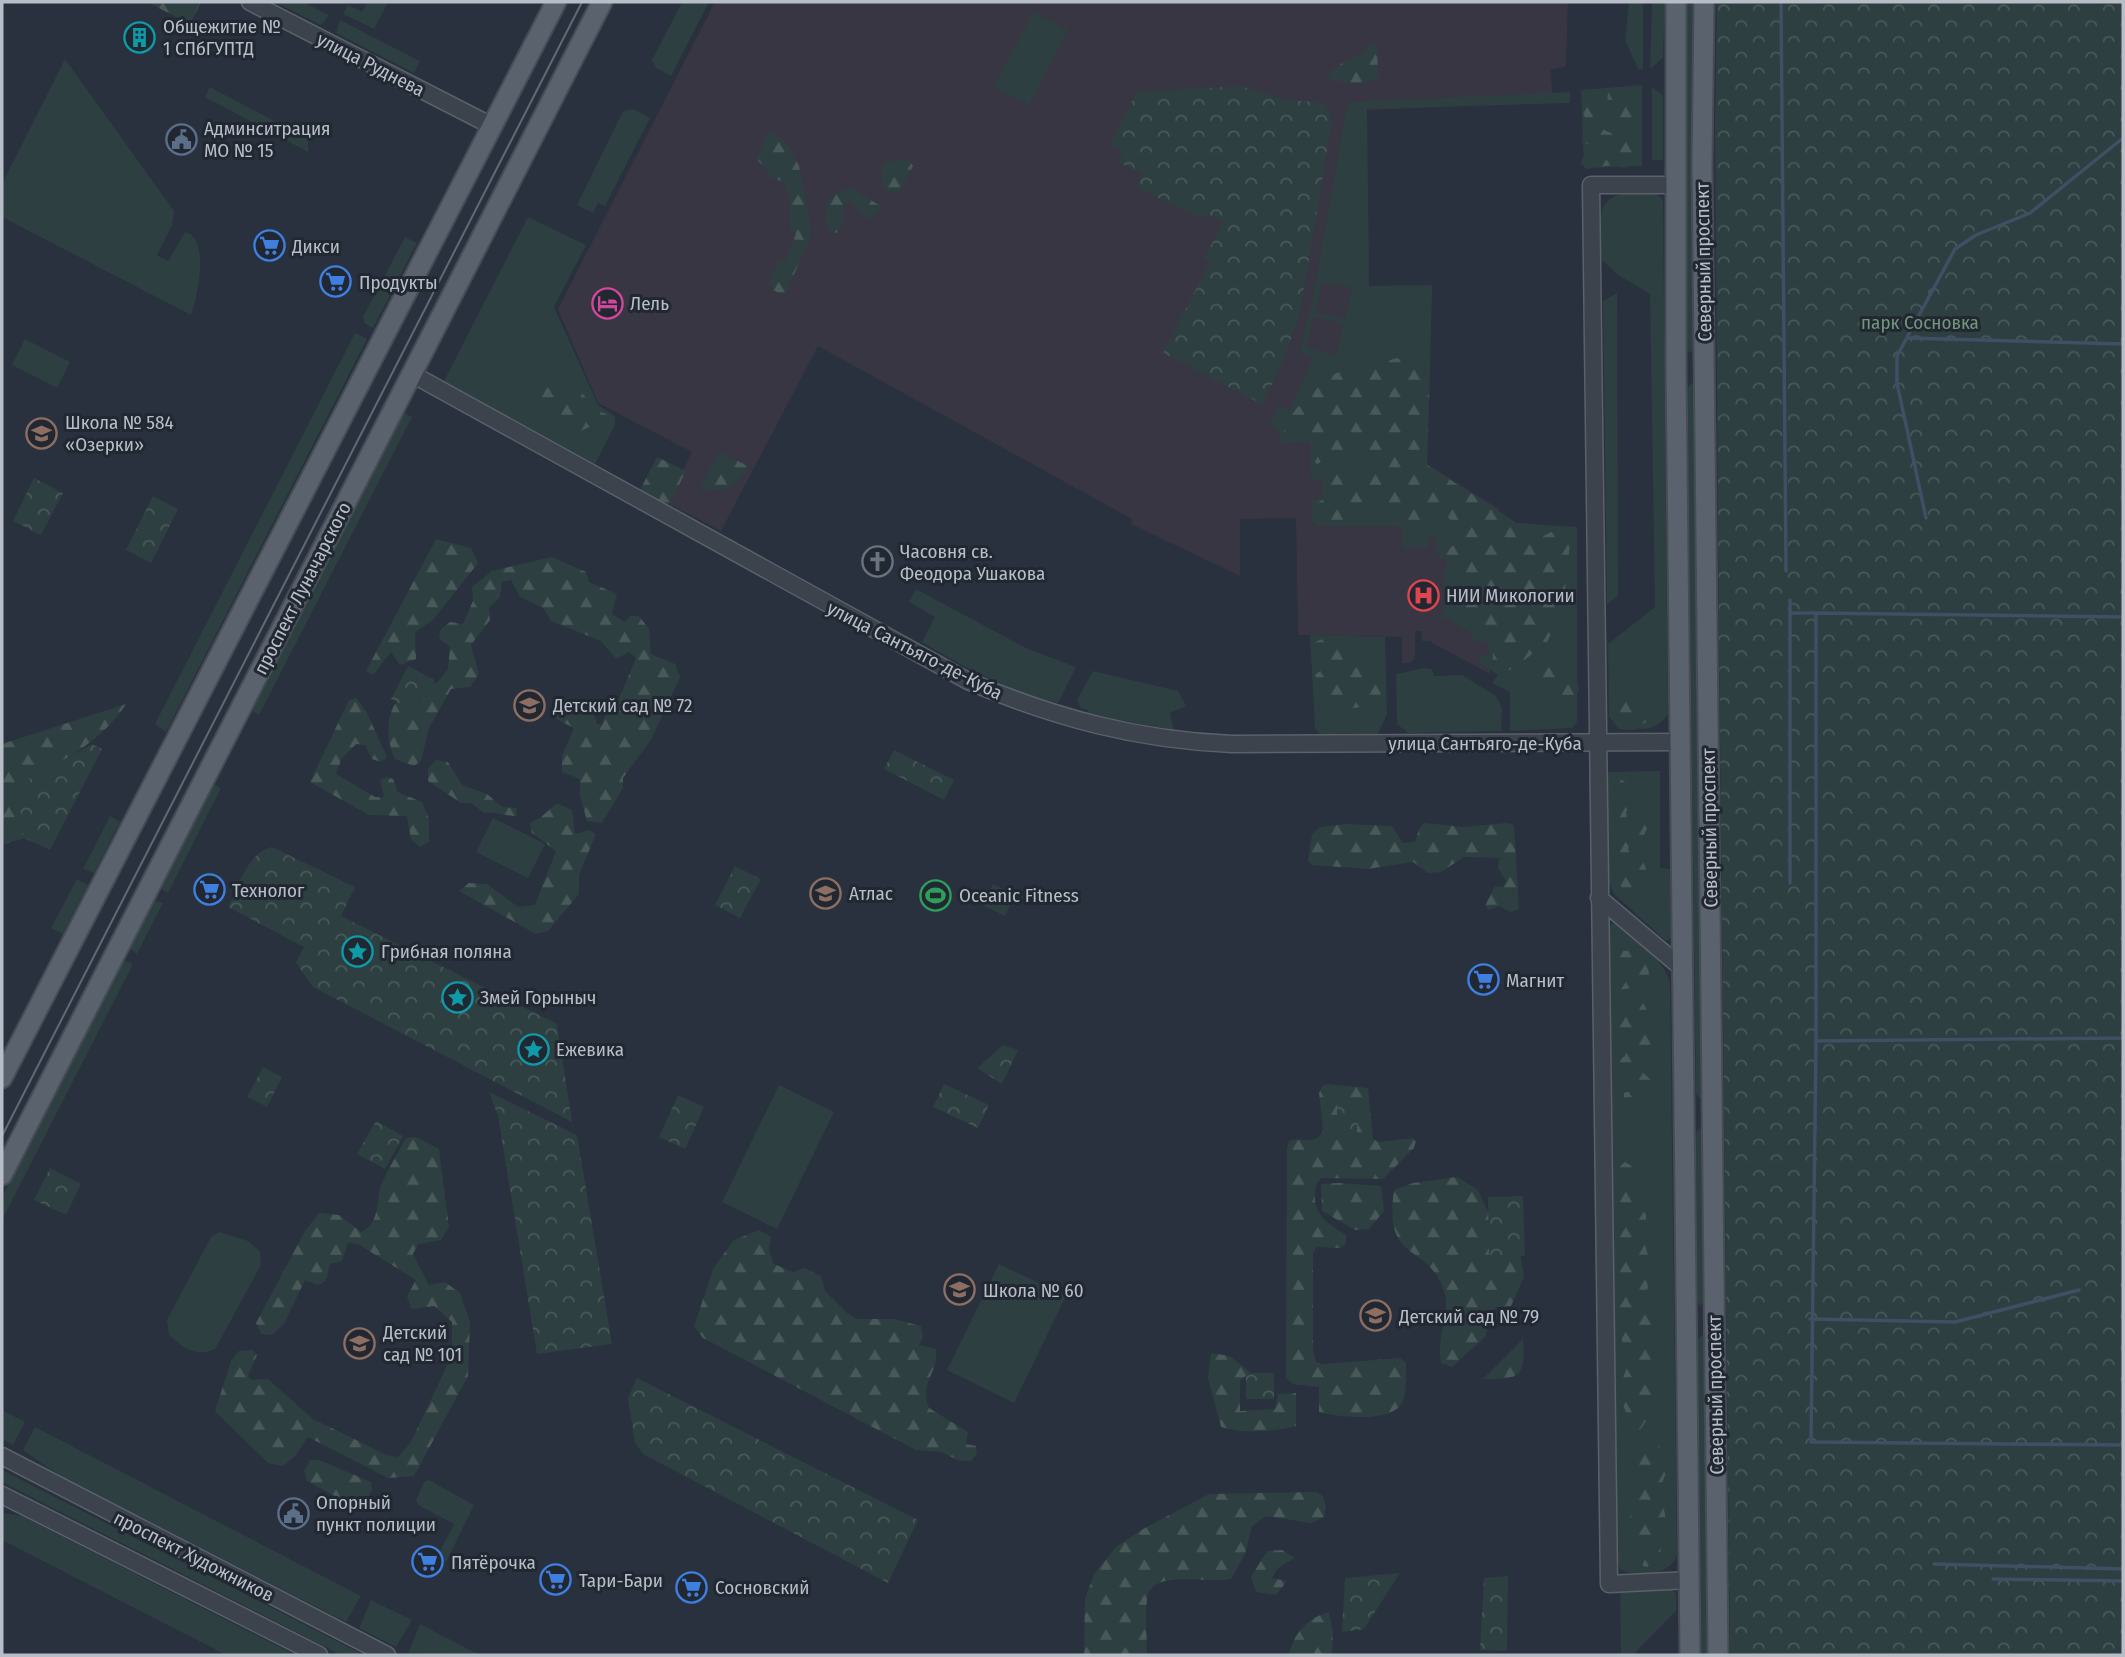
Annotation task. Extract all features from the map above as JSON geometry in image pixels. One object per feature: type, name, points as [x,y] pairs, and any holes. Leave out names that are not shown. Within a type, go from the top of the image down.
[{"type":"main road","points":[[2,1078],[556,2]]},
{"type":"main road","name":"проспект Луначарского","points":[[2,1175],[603,2]]},
{"type":"main road","name":"Северный проспект","points":[[1676,2],[1674,184],[1690,1655]]},
{"type":"main road","name":"Северный проспект","points":[[1704,2],[1701,83],[1718,1655]]},
{"type":"main road","points":[[1676,369],[1704,369]]},
{"type":"main road","points":[[1684,1107],[1692,1114],[1703,1114],[1712,1106]]},
{"type":"main road","points":[[1687,1331],[1696,1323],[1707,1322],[1714,1331]]},
{"type":"street","name":"улица Руднева","points":[[250,2],[492,126]]},
{"type":"street","points":[[1674,184],[1591,185],[1597,743],[1609,1584],[1690,1580]]},
{"type":"street","name":"улица Сантьяго-де-Куба","points":[[412,373],[905,648],[968,681],[1046,713],[1109,728],[1215,743],[1681,742]]},
{"type":"street","points":[[1599,898],[1683,969]]},
{"type":"street","name":"проспект Художников","points":[[2,1456],[387,1655]]},
{"type":"street","name":"проспект Художников","points":[[2,1495],[319,1655]]},
{"type":"shaded area","points":[[715,2],[1568,2],[1566,66],[1550,70],[1554,103],[1367,110],[1369,286],[1432,285],[1427,464],[1499,509],[1490,674],[1429,641],[1422,641],[1421,631],[1415,631],[1415,658],[1410,663],[1402,663],[1402,637],[1298,635],[1296,518],[1240,519],[1240,576],[1131,524],[1132,519],[818,346],[721,531],[667,503],[692,452],[598,403],[558,309]]},
{"type":"green space","points":[[147,2],[201,2],[190,24]]},
{"type":"green space","points":[[275,2],[303,2],[329,15],[321,25]]},
{"type":"green space","points":[[367,2],[388,2],[374,29],[343,14],[348,5],[362,12]]},
{"type":"green space","points":[[682,2],[709,2],[671,76],[656,68],[652,60]]},
{"type":"green space","points":[[1629,2],[1643,2],[1643,69],[1638,69],[1625,40]]},
{"type":"green space","points":[[1652,2],[1665,2],[1663,58],[1650,69]]},
{"type":"green space","points":[[1686,2],[1697,2],[1694,63],[1694,349],[1690,353],[1686,348]]},
{"type":"green space","name":"парк Сосновка","points":[[1717,2],[2123,2],[2123,1655],[1730,1655],[1719,640],[1715,127]]},
{"type":"green space","points":[[1033,12],[1068,30],[1029,105],[994,87]]},
{"type":"green space","points":[[340,20],[420,61],[414,73],[336,33]]},
{"type":"green space","points":[[1370,44],[1377,47],[1378,76],[1361,83],[1330,79],[1328,76],[1339,65],[1360,54]]},
{"type":"green space","points":[[65,59],[174,211],[172,225],[157,255],[168,261],[185,232],[193,236],[197,244],[200,255],[199,282],[191,315],[2,217],[2,184]]},
{"type":"green space","points":[[1642,85],[1642,166],[1584,168],[1581,90]]},
{"type":"green space","points":[[1241,86],[1286,100],[1325,103],[1332,121],[1300,312],[1283,362],[1262,404],[1163,353],[1210,262],[1204,259],[1223,222],[1209,215],[1202,218],[1137,188],[1142,174],[1118,162],[1123,152],[1110,144],[1137,92]]},
{"type":"green space","points":[[210,87],[308,139],[308,152],[205,97]]},
{"type":"green space","points":[[1652,87],[1663,95],[1663,160],[1652,160]]},
{"type":"green space","points":[[1617,90],[1622,94],[1621,105],[1635,109],[1639,161],[1625,168],[1612,165],[1586,169],[1581,163],[1583,157],[1610,154],[1607,146],[1582,143],[1583,134],[1600,128],[1613,134],[1621,127],[1615,120],[1585,118],[1582,110],[1585,103],[1607,105],[1608,92]]},
{"type":"green space","points":[[1570,92],[1570,103],[1367,109],[1369,286],[1432,285],[1430,371],[1423,367],[1380,363],[1366,380],[1303,433],[1318,438],[1320,448],[1349,447],[1367,467],[1356,473],[1339,469],[1361,508],[1364,503],[1374,501],[1446,514],[1462,536],[1462,542],[1446,549],[1446,556],[1458,567],[1458,595],[1465,622],[1482,631],[1490,640],[1493,652],[1492,671],[1478,661],[1480,656],[1490,656],[1486,641],[1473,641],[1472,633],[1440,616],[1443,611],[1444,570],[1447,569],[1447,559],[1440,558],[1440,553],[1436,553],[1436,537],[1428,537],[1428,547],[1403,547],[1403,528],[1397,526],[1318,526],[1312,522],[1311,500],[1323,498],[1323,480],[1314,480],[1310,475],[1310,442],[1280,443],[1279,431],[1269,426],[1278,406],[1290,410],[1313,357],[1300,352],[1312,302],[1347,106],[1351,102]],"holes":[[[1322,282],[1352,288],[1345,319],[1315,313]],[[1313,317],[1343,324],[1336,355],[1306,348]]]},
{"type":"green space","points":[[634,109],[650,118],[605,206],[598,203],[593,213],[577,205],[623,111]]},
{"type":"green space","points":[[770,130],[787,143],[799,166],[811,230],[786,292],[780,294],[772,289],[770,282],[778,261],[786,260],[796,234],[790,228],[789,199],[784,182],[768,176],[766,167],[756,160]]},
{"type":"green space","points":[[907,158],[913,166],[899,192],[890,193],[882,179],[884,163]]},
{"type":"green space","points":[[851,188],[882,207],[872,219],[864,216],[849,200],[844,204],[843,225],[836,233],[829,231],[825,224],[828,200],[836,193]]},
{"type":"green space","points":[[1646,191],[1657,194],[1663,200],[1668,714],[1656,726],[1640,729],[1624,726],[1609,717],[1608,644],[1655,607],[1650,294],[1617,274],[1602,260],[1600,230],[1607,201],[1628,192]]},
{"type":"green space","points":[[528,217],[586,245],[554,307],[598,405],[615,416],[615,425],[595,464],[444,381]]},
{"type":"green space","points":[[405,237],[417,243],[373,328],[364,323],[363,317]]},
{"type":"green space","points":[[1617,293],[1618,596],[1607,604],[1603,301]]},
{"type":"green space","points":[[355,333],[367,339],[166,732],[155,724]]},
{"type":"green space","points":[[25,339],[70,362],[57,388],[12,365]]},
{"type":"green space","points":[[1397,358],[1430,371],[1427,465],[1517,523],[1523,538],[1540,538],[1556,529],[1571,534],[1566,604],[1547,642],[1516,667],[1498,675],[1492,671],[1493,652],[1490,640],[1482,631],[1465,622],[1458,595],[1458,568],[1446,556],[1446,549],[1462,542],[1461,536],[1446,514],[1425,512],[1421,521],[1402,523],[1386,515],[1384,504],[1364,503],[1361,508],[1367,517],[1359,524],[1322,523],[1314,516],[1314,505],[1325,498],[1328,474],[1357,471],[1367,467],[1349,447],[1317,464],[1313,460],[1320,448],[1318,438],[1303,434],[1295,440],[1284,438],[1284,426],[1293,412],[1328,377],[1339,372],[1366,380],[1380,363]]},
{"type":"green space","points":[[532,381],[583,394],[595,409],[608,415],[610,424],[600,433],[589,427],[574,434],[567,431],[564,418],[546,403],[529,399],[526,391]]},
{"type":"green space","points":[[1691,383],[1697,388],[1704,1094],[1700,1098],[1696,1094],[1687,389]]},
{"type":"green space","points":[[403,412],[412,417],[259,715],[251,710]]},
{"type":"green space","points":[[719,452],[748,466],[739,480],[729,488],[700,488]]},
{"type":"green space","points":[[657,457],[686,471],[669,505],[640,490]]},
{"type":"green space","points":[[34,478],[63,493],[41,535],[13,521]]},
{"type":"green space","points":[[153,496],[178,509],[151,563],[126,550]]},
{"type":"green space","points":[[1517,523],[1577,527],[1577,722],[1572,728],[1510,731],[1510,692],[1492,683],[1498,675],[1516,667],[1547,642],[1566,604],[1556,529],[1540,538],[1523,539]]},
{"type":"green space","points":[[436,539],[471,548],[478,563],[433,620],[415,632],[416,659],[400,665],[391,652],[373,675],[366,671]]},
{"type":"green space","points":[[552,557],[586,572],[589,582],[617,594],[612,614],[625,622],[630,616],[639,616],[649,629],[651,654],[675,664],[680,677],[651,740],[623,778],[623,788],[602,823],[587,821],[580,796],[580,779],[562,772],[562,756],[574,728],[556,719],[558,709],[565,706],[572,712],[594,714],[597,724],[602,725],[606,712],[616,706],[636,658],[629,652],[616,659],[601,641],[551,621],[543,608],[520,597],[511,580],[502,582],[500,597],[489,608],[490,620],[471,645],[479,674],[470,687],[451,689],[429,728],[421,761],[414,766],[395,759],[389,739],[390,718],[398,700],[415,687],[437,683],[448,669],[450,647],[439,638],[440,630],[450,622],[463,624],[473,601],[472,587],[492,571]]},
{"type":"green space","points":[[916,589],[1026,648],[1076,667],[1058,703],[1005,686],[922,642],[935,617],[909,602]]},
{"type":"green space","points":[[1310,635],[1385,637],[1387,714],[1378,734],[1320,734],[1315,729]]},
{"type":"green space","points":[[1323,639],[1341,648],[1360,644],[1365,650],[1358,668],[1369,673],[1380,673],[1385,687],[1374,701],[1365,706],[1347,708],[1339,696],[1329,700],[1321,698],[1315,675],[1324,668],[1316,659],[1313,650],[1315,642]]},
{"type":"green space","points":[[1554,660],[1565,662],[1577,680],[1579,690],[1569,702],[1537,691],[1537,675]]},
{"type":"green space","points":[[408,666],[435,680],[417,713],[391,699]]},
{"type":"green space","points":[[1432,669],[1434,676],[1462,675],[1496,696],[1502,708],[1501,731],[1408,733],[1397,724],[1396,674]]},
{"type":"green space","points":[[1093,671],[1178,691],[1186,706],[1170,713],[1174,730],[1087,714],[1088,710],[1081,708],[1077,700]]},
{"type":"green space","points":[[1636,682],[1638,705],[1652,712],[1650,719],[1634,730],[1619,729],[1611,719],[1617,683]]},
{"type":"green space","points":[[356,698],[366,711],[387,757],[381,762],[372,759],[365,745],[356,744],[341,760],[336,774],[375,797],[384,797],[380,780],[387,777],[393,779],[398,792],[422,802],[429,819],[429,842],[420,847],[411,840],[407,816],[369,815],[310,782],[349,700]]},
{"type":"green space","points":[[126,704],[104,730],[78,751],[18,786],[24,838],[2,845],[2,744]]},
{"type":"green space","points":[[92,744],[102,749],[50,850],[24,838],[17,786]]},
{"type":"green space","points":[[894,750],[954,780],[944,800],[884,769]]},
{"type":"green space","points":[[436,760],[448,762],[462,785],[487,794],[502,807],[516,808],[517,816],[484,813],[471,803],[461,803],[428,781],[428,769]]},
{"type":"green space","points":[[1660,771],[1660,868],[1670,869],[1671,938],[1666,941],[1613,893],[1609,881],[1606,772]]},
{"type":"green space","points":[[1616,777],[1626,783],[1631,792],[1627,819],[1643,822],[1647,828],[1643,838],[1633,841],[1628,848],[1646,867],[1644,882],[1624,891],[1615,877],[1617,852],[1611,811],[1612,783]]},
{"type":"green space","points":[[213,784],[221,788],[168,893],[160,888]]},
{"type":"green space","points":[[557,803],[572,810],[575,834],[589,830],[596,834],[579,875],[579,894],[548,931],[536,934],[459,891],[469,883],[487,884],[518,907],[535,905],[556,851],[532,833],[530,823]]},
{"type":"green space","points":[[110,816],[120,822],[94,873],[83,869]]},
{"type":"green space","points":[[493,818],[545,844],[528,878],[476,852]]},
{"type":"green space","points":[[1424,823],[1463,827],[1507,823],[1514,825],[1519,909],[1511,912],[1499,906],[1489,910],[1485,906],[1495,886],[1503,887],[1506,881],[1498,868],[1499,858],[1464,857],[1441,872],[1428,873],[1413,862],[1368,869],[1312,865],[1308,861],[1312,835],[1320,827],[1345,824],[1392,826],[1403,843],[1415,842]]},
{"type":"green space","points":[[272,847],[355,887],[341,916],[557,1024],[572,1122],[313,987],[296,963],[304,947],[228,907],[250,863],[264,850]]},
{"type":"green space","points":[[735,866],[761,879],[740,918],[715,905]]},
{"type":"green space","points":[[77,879],[88,885],[63,934],[51,928]]},
{"type":"green space","points":[[993,884],[1015,895],[1005,916],[982,905]]},
{"type":"green space","points":[[153,900],[163,903],[137,954],[129,948]]},
{"type":"green space","points":[[1612,923],[1618,924],[1648,950],[1661,965],[1670,982],[1677,1555],[1668,1567],[1644,1575],[1620,1569],[1617,1561],[1608,929]]},
{"type":"green space","points":[[1632,945],[1647,952],[1649,976],[1646,986],[1618,990],[1611,980],[1617,950],[1627,951]]},
{"type":"green space","points":[[123,960],[133,964],[2,1220],[2,1197]]},
{"type":"green space","points":[[1641,1001],[1649,1020],[1651,1046],[1649,1060],[1641,1061],[1638,1068],[1651,1080],[1646,1095],[1648,1103],[1629,1107],[1624,1101],[1624,1093],[1638,1088],[1639,1085],[1624,1081],[1615,1074],[1615,1062],[1625,1056],[1627,1049],[1615,1039],[1614,1012],[1626,1002]]},
{"type":"green space","points":[[1003,1045],[1018,1050],[1002,1084],[977,1068]]},
{"type":"green space","points":[[263,1067],[282,1077],[267,1107],[247,1097]]},
{"type":"green space","points":[[944,1084],[989,1105],[978,1128],[933,1107]]},
{"type":"green space","points":[[1328,1084],[1368,1088],[1373,1139],[1379,1142],[1413,1138],[1416,1141],[1414,1148],[1383,1179],[1322,1178],[1317,1182],[1315,1190],[1319,1213],[1346,1235],[1346,1244],[1340,1248],[1317,1247],[1313,1253],[1313,1351],[1316,1362],[1323,1364],[1400,1358],[1406,1362],[1403,1401],[1398,1408],[1377,1416],[1352,1417],[1319,1412],[1319,1387],[1293,1384],[1286,1378],[1287,1148],[1289,1141],[1320,1136],[1323,1131],[1319,1093],[1322,1086]]},
{"type":"green space","points":[[779,1085],[834,1112],[777,1229],[722,1202]]},
{"type":"green space","points":[[489,1092],[577,1135],[612,1344],[537,1354],[498,1116]]},
{"type":"green space","points":[[678,1095],[704,1107],[685,1149],[659,1137]]},
{"type":"green space","points":[[1357,1099],[1357,1134],[1337,1134],[1337,1100]]},
{"type":"green space","points":[[376,1121],[403,1136],[385,1169],[357,1154]]},
{"type":"green space","points":[[1700,1128],[1704,1132],[1704,1301],[1700,1306],[1697,1302],[1696,1133]]},
{"type":"green space","points":[[416,1137],[439,1149],[449,1227],[441,1240],[418,1244],[413,1254],[429,1285],[445,1282],[460,1293],[470,1322],[468,1376],[414,1476],[388,1478],[308,1437],[296,1455],[283,1466],[268,1463],[215,1411],[231,1361],[239,1351],[252,1350],[257,1355],[248,1376],[251,1380],[268,1379],[313,1419],[387,1455],[398,1457],[411,1442],[452,1355],[452,1322],[434,1306],[411,1309],[407,1296],[416,1280],[358,1244],[348,1243],[342,1261],[330,1264],[326,1281],[318,1285],[305,1280],[284,1324],[272,1335],[261,1334],[256,1323],[305,1231],[319,1213],[339,1215],[361,1232],[368,1228],[375,1216],[382,1183],[406,1138]]},
{"type":"green space","points":[[1625,1162],[1634,1167],[1634,1178],[1640,1189],[1632,1202],[1646,1214],[1646,1222],[1634,1242],[1645,1244],[1648,1256],[1659,1265],[1657,1272],[1646,1276],[1648,1287],[1644,1303],[1653,1316],[1650,1370],[1655,1382],[1654,1402],[1644,1414],[1646,1421],[1638,1433],[1641,1444],[1660,1446],[1653,1464],[1655,1467],[1666,1466],[1661,1488],[1665,1518],[1655,1536],[1661,1546],[1660,1558],[1647,1567],[1643,1566],[1643,1563],[1648,1543],[1628,1540],[1623,1534],[1631,1510],[1628,1486],[1640,1476],[1643,1469],[1632,1469],[1628,1464],[1634,1443],[1623,1428],[1629,1418],[1623,1404],[1622,1383],[1630,1362],[1617,1313],[1616,1287],[1620,1262],[1615,1246],[1631,1216],[1617,1209],[1619,1167]]},
{"type":"green space","points":[[50,1168],[81,1184],[66,1215],[34,1200]]},
{"type":"green space","points":[[1457,1177],[1478,1190],[1489,1214],[1519,1247],[1524,1277],[1511,1306],[1496,1307],[1488,1321],[1486,1336],[1452,1367],[1441,1363],[1440,1354],[1446,1309],[1445,1294],[1438,1277],[1429,1266],[1401,1243],[1395,1231],[1392,1214],[1394,1190],[1413,1183]]},
{"type":"green space","points":[[1321,1184],[1381,1186],[1384,1211],[1369,1229],[1355,1230],[1322,1211]]},
{"type":"green space","points":[[1523,1196],[1525,1256],[1489,1256],[1488,1197]]},
{"type":"green space","points":[[759,1230],[771,1237],[769,1251],[774,1264],[793,1272],[804,1268],[821,1276],[825,1291],[847,1313],[858,1319],[894,1319],[921,1326],[923,1337],[919,1345],[936,1349],[935,1365],[926,1391],[929,1408],[968,1432],[966,1444],[976,1446],[977,1454],[971,1461],[960,1461],[941,1452],[916,1450],[703,1338],[694,1326],[714,1267],[734,1240]]},
{"type":"green space","points":[[219,1232],[248,1241],[260,1251],[261,1265],[215,1349],[196,1352],[169,1335],[167,1320],[211,1237]]},
{"type":"green space","points":[[999,1264],[1066,1296],[1014,1403],[947,1370]]},
{"type":"green space","points":[[1702,1335],[1706,1340],[1709,1655],[1701,1655],[1697,1340]]},
{"type":"green space","points":[[1523,1339],[1523,1362],[1518,1374],[1513,1377],[1483,1379]]},
{"type":"green space","points":[[1211,1353],[1230,1356],[1251,1373],[1240,1380],[1240,1411],[1275,1409],[1278,1394],[1296,1393],[1296,1426],[1258,1431],[1221,1427],[1208,1378]]},
{"type":"green space","points":[[1246,1373],[1274,1373],[1274,1399],[1246,1399]]},
{"type":"green space","points":[[637,1378],[918,1520],[888,1583],[643,1454],[635,1443],[628,1398]]},
{"type":"green space","points":[[2,1410],[25,1422],[13,1445],[2,1439]]},
{"type":"green space","points":[[35,1427],[361,1596],[346,1622],[59,1475],[23,1450]]},
{"type":"green space","points":[[310,1460],[319,1460],[371,1482],[372,1489],[368,1498],[360,1501],[344,1499],[307,1481],[304,1471]]},
{"type":"green space","points":[[2,1470],[364,1655],[341,1655],[2,1482]]},
{"type":"green space","points":[[429,1480],[474,1505],[446,1562],[437,1557],[454,1524],[418,1505],[416,1500],[424,1482]]},
{"type":"green space","points":[[1316,1492],[1322,1495],[1326,1506],[1324,1517],[1311,1523],[1266,1516],[1252,1526],[1245,1554],[1231,1579],[1169,1580],[1151,1589],[1146,1606],[1147,1655],[1084,1655],[1085,1599],[1094,1574],[1117,1546],[1209,1494]]},
{"type":"green space","points":[[2,1513],[22,1516],[295,1655],[226,1655],[2,1540]]},
{"type":"green space","points":[[1282,1550],[1295,1558],[1278,1568],[1272,1578],[1287,1581],[1276,1595],[1256,1592],[1251,1577],[1267,1551]]},
{"type":"green space","points":[[1400,1573],[1364,1629],[1342,1632],[1345,1578]]},
{"type":"green space","points":[[1508,1576],[1507,1651],[1480,1650],[1484,1578]]},
{"type":"green space","points":[[1669,1586],[1676,1594],[1676,1611],[1633,1655],[1621,1655],[1620,1591]]},
{"type":"green space","points":[[371,1600],[412,1620],[396,1647],[359,1628]]},
{"type":"green space","points":[[1329,1612],[1333,1632],[1332,1655],[1289,1655],[1298,1633],[1308,1622]]},
{"type":"green space","points":[[420,1624],[480,1655],[408,1653]]},
{"type":"waterway","points":[[1781,2],[1786,571]]},
{"type":"waterway","points":[[1926,518],[1897,383],[1897,356],[1955,249],[1976,235],[2030,213],[2123,138]]},
{"type":"waterway","points":[[1907,338],[2123,344]]},
{"type":"waterway","points":[[1790,600],[1790,883]]},
{"type":"waterway","points":[[1790,613],[1816,613],[1816,1041],[1811,1442],[2123,1445]]},
{"type":"waterway","points":[[1816,613],[2123,617]]},
{"type":"waterway","points":[[1816,1041],[2123,1038]]},
{"type":"waterway","points":[[1810,1319],[1955,1322],[2079,1290]]},
{"type":"waterway","points":[[1934,1564],[2123,1569]]},
{"type":"waterway","points":[[1993,1579],[2123,1581]]},
{"type":"tram line","points":[[2,1136],[582,2]]},
{"type":"place","name":"Общежитие № 1 СПбГУПТД","points":[[140,37]]},
{"type":"place","name":"Админситрация МО № 15","points":[[181,139]]},
{"type":"place","name":"Дикси","points":[[269,246]]},
{"type":"place","name":"Продукты","points":[[336,282]]},
{"type":"place","name":"Лель","points":[[607,303]]},
{"type":"place","name":"Школа № 584 «Озерки»","points":[[42,433]]},
{"type":"place","name":"Часовня св. Феодора Ушакова","points":[[877,562]]},
{"type":"place","name":"НИИ Микологии","points":[[1423,595]]},
{"type":"place","name":"Детский сад № 72","points":[[530,705]]},
{"type":"place","name":"Технолог","points":[[209,890]]},
{"type":"place","name":"Атлас","points":[[826,893]]},
{"type":"place","name":"Oceanic Fitness","points":[[936,895]]},
{"type":"place","name":"Грибная поляна","points":[[358,951]]},
{"type":"place","name":"Магнит","points":[[1483,980]]},
{"type":"place","name":"Змей Горыныч","points":[[457,997]]},
{"type":"place","name":"Ежевика","points":[[533,1049]]},
{"type":"place","name":"Школа № 60","points":[[960,1290]]},
{"type":"place","name":"Детский сад № 79","points":[[1376,1316]]},
{"type":"place","name":"Детский сад № 101","points":[[360,1343]]},
{"type":"place","name":"Опорный пункт полиции","points":[[293,1513]]},
{"type":"place","name":"Пятёрочка","points":[[428,1562]]},
{"type":"place","name":"Тари-Бари","points":[[556,1580]]},
{"type":"place","name":"Сосновский","points":[[692,1587]]}]
